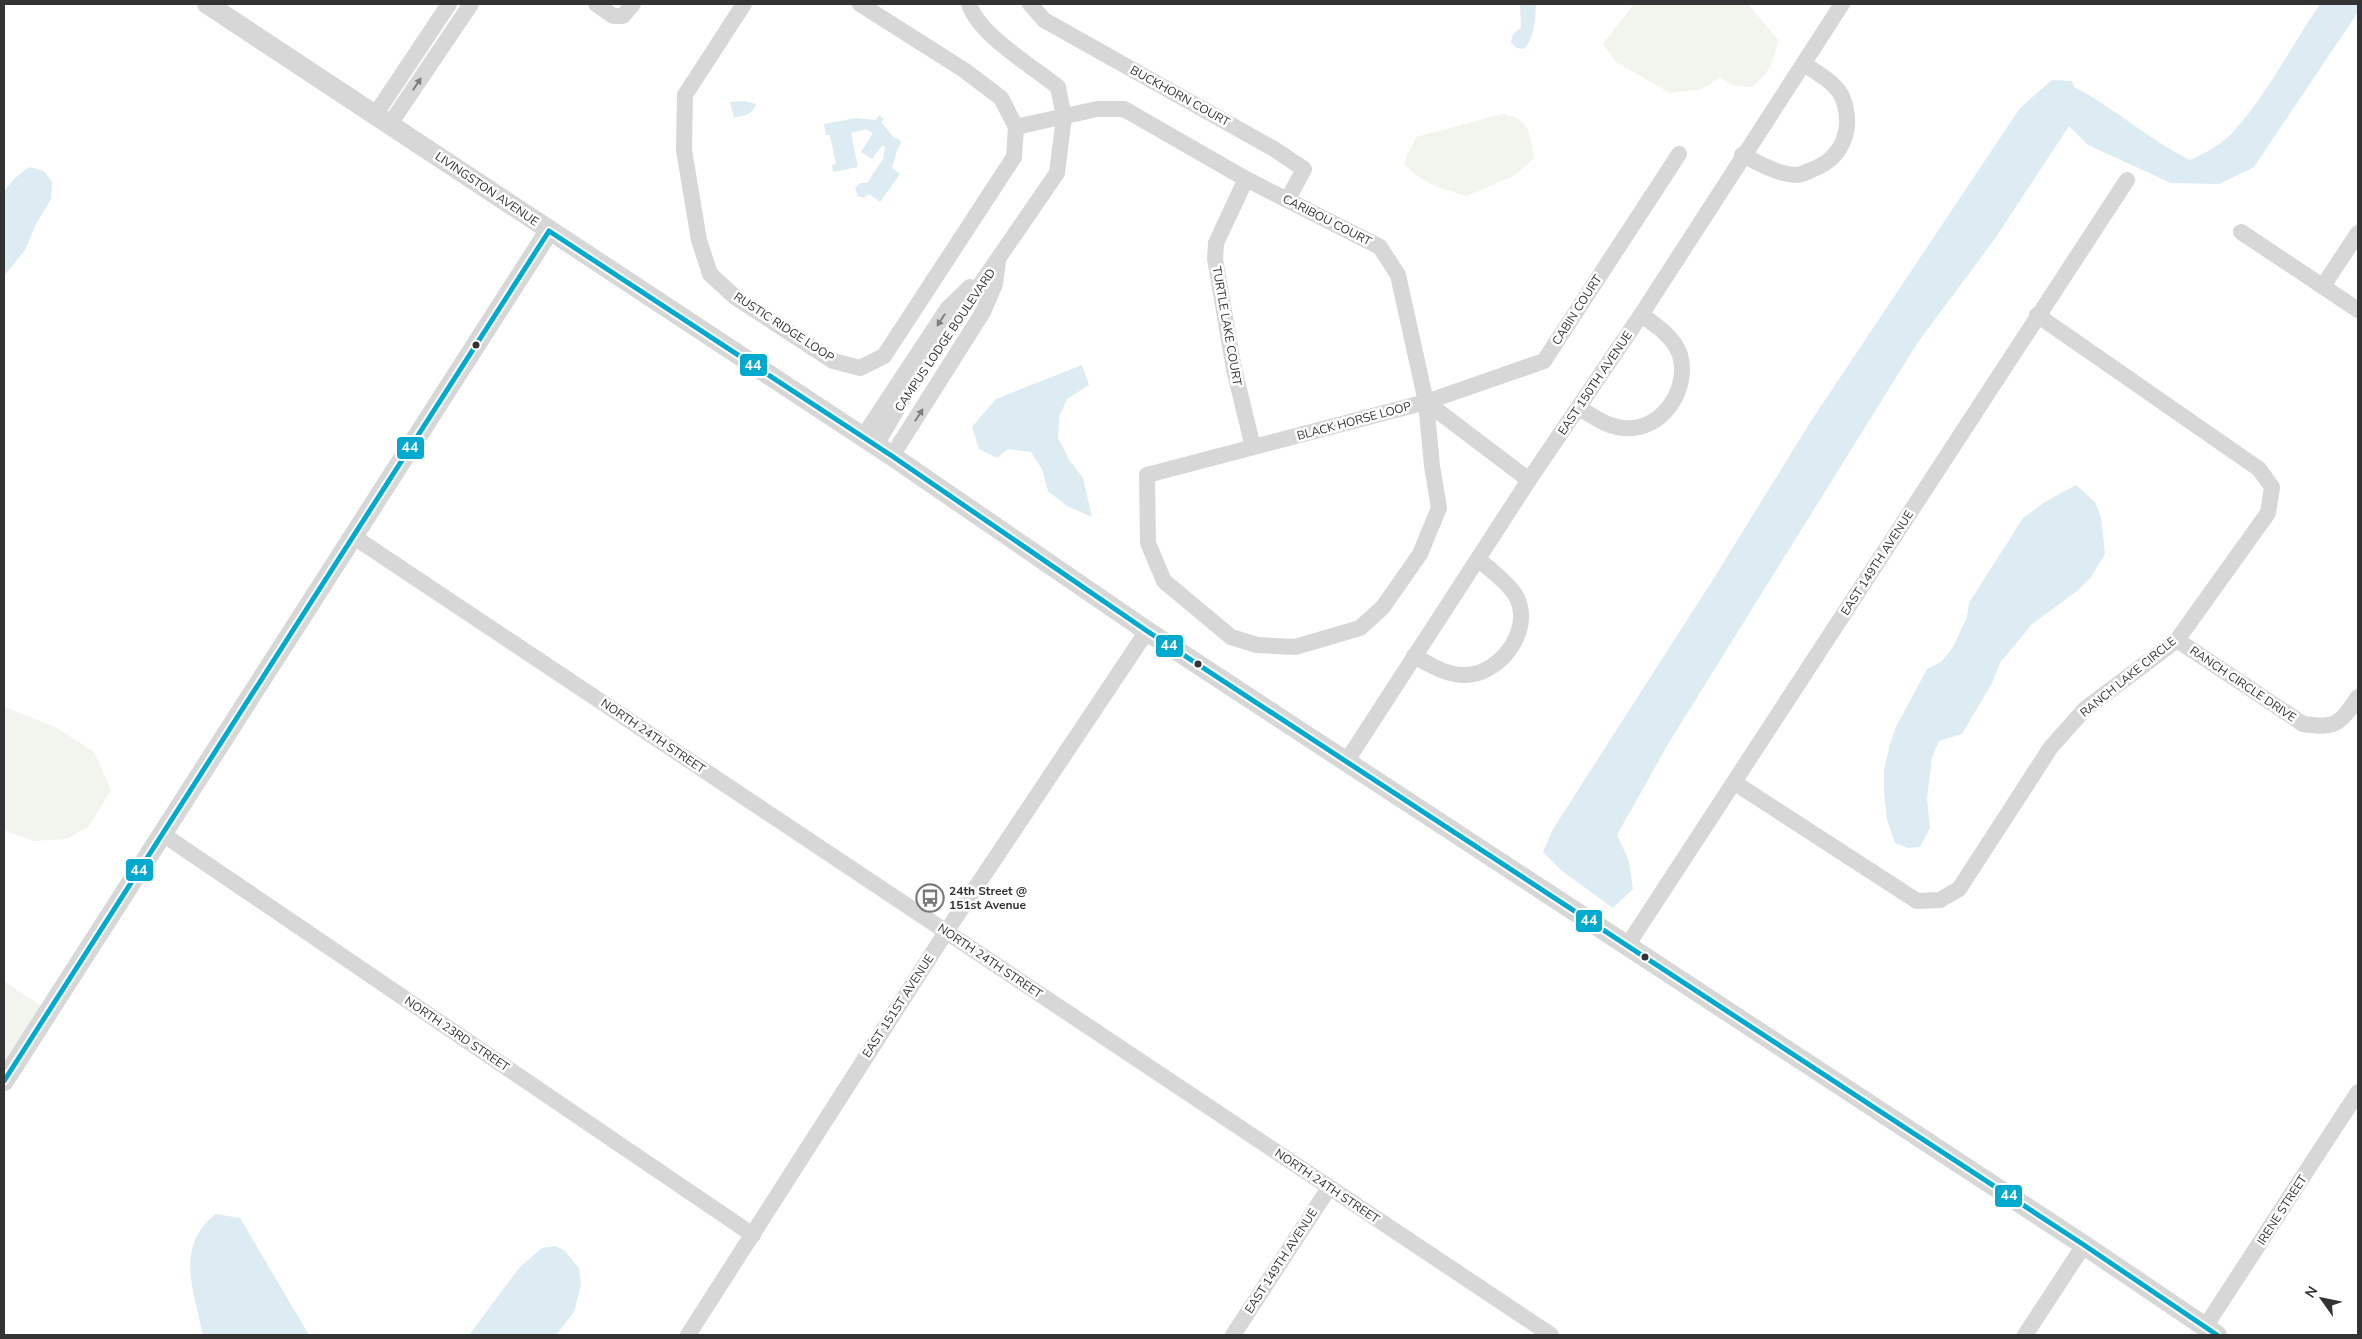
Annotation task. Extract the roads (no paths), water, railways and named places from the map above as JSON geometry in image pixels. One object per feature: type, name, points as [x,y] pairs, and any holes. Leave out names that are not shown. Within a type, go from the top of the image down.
[{"type":"street","name":"LIVINGSTON AVENUE","points":[[207,4],[877,446],[1146,631],[2084,1245],[2211,1331]]},
{"type":"street","points":[[383,119],[449,4]]},
{"type":"street","points":[[383,119],[471,4]]},
{"type":"street","points":[[596,4],[613,16],[623,16],[633,4]]},
{"type":"street","name":"RUSTIC RIDGE LOOP","points":[[744,4],[686,95],[684,150],[700,240],[710,274],[735,297],[833,361],[860,368],[884,356],[1014,157],[1016,127]]},
{"type":"street","points":[[860,4],[964,70],[1001,98],[1016,127],[1064,117]]},
{"type":"street","name":"CAMPUS LODGE BOULEVARD","points":[[877,446],[911,385],[1058,173],[1064,117],[1058,86],[997,40],[973,14],[969,4]]},
{"type":"street","name":"BUCKHORN COURT","points":[[1030,4],[1044,20],[1274,149],[1304,169],[1288,199]]},
{"type":"street","name":"EAST 150TH AVENUE","points":[[1346,762],[1529,480],[1641,315],[1742,155],[1842,4]]},
{"type":"street","points":[[1742,155],[1770,168],[1797,175],[1821,167],[1842,147],[1848,124],[1843,98],[1828,79],[1804,64]]},
{"type":"street","name":"CARIBOU COURT","points":[[1064,117],[1097,109],[1124,109],[1246,179],[1380,247],[1398,275],[1426,402]]},
{"type":"street","name":"CABIN COURT","points":[[1426,402],[1544,360],[1679,154]]},
{"type":"street","name":"TURTLE LAKE COURT","points":[[1246,179],[1216,243],[1215,259],[1234,368],[1252,447]]},
{"type":"street","name":"EAST 149TH AVENUE","points":[[1627,946],[1735,783],[2037,315],[2127,180]]},
{"type":"street","points":[[4,1081],[161,833],[354,537],[549,231]]},
{"type":"street","points":[[2241,232],[2358,310]]},
{"type":"street","points":[[2323,286],[2358,233]]},
{"type":"street","name":"CAMPUS LODGE BOULEVARD","points":[[877,446],[983,312],[995,284],[998,260]]},
{"type":"street","points":[[1579,408],[1612,426],[1625,428],[1641,427],[1654,421],[1667,410],[1679,389],[1682,371],[1680,354],[1670,337],[1641,315]]},
{"type":"street","name":"RANCH LAKE CIRCLE","points":[[1735,783],[1917,901],[1940,900],[1959,889],[2051,747],[2085,709],[2177,640],[2268,513],[2272,487],[2259,469],[2037,315]]},
{"type":"street","points":[[1426,402],[1529,480]]},
{"type":"street","name":"BLACK HORSE LOOP","points":[[1426,402],[1432,466],[1439,508],[1420,554],[1383,607],[1360,628],[1296,647],[1257,645],[1231,637],[1164,581],[1148,543],[1147,475],[1252,447],[1426,402]]},
{"type":"street","name":"NORTH 24TH STREET","points":[[354,537],[1551,1335]]},
{"type":"street","points":[[1414,656],[1443,671],[1455,675],[1470,675],[1485,671],[1500,661],[1509,651],[1520,621],[1519,606],[1514,594],[1478,559]]},
{"type":"street","name":"EAST 151ST AVENUE","points":[[688,1335],[946,932],[1146,631]]},
{"type":"street","name":"RANCH CIRCLE DRIVE","points":[[2177,640],[2303,724],[2323,727],[2342,720],[2358,697]]},
{"type":"street","name":"NORTH 23RD STREET","points":[[161,833],[753,1235]]},
{"type":"street","name":"IRENE STREET","points":[[2211,1331],[2358,1092]]},
{"type":"street","name":"EAST 149TH AVENUE","points":[[1233,1335],[1329,1188]]},
{"type":"street","points":[[2025,1335],[2084,1245]]},
{"type":"place","name":"24th Street @ 151st Avenue","points":[[930,898]]}]
